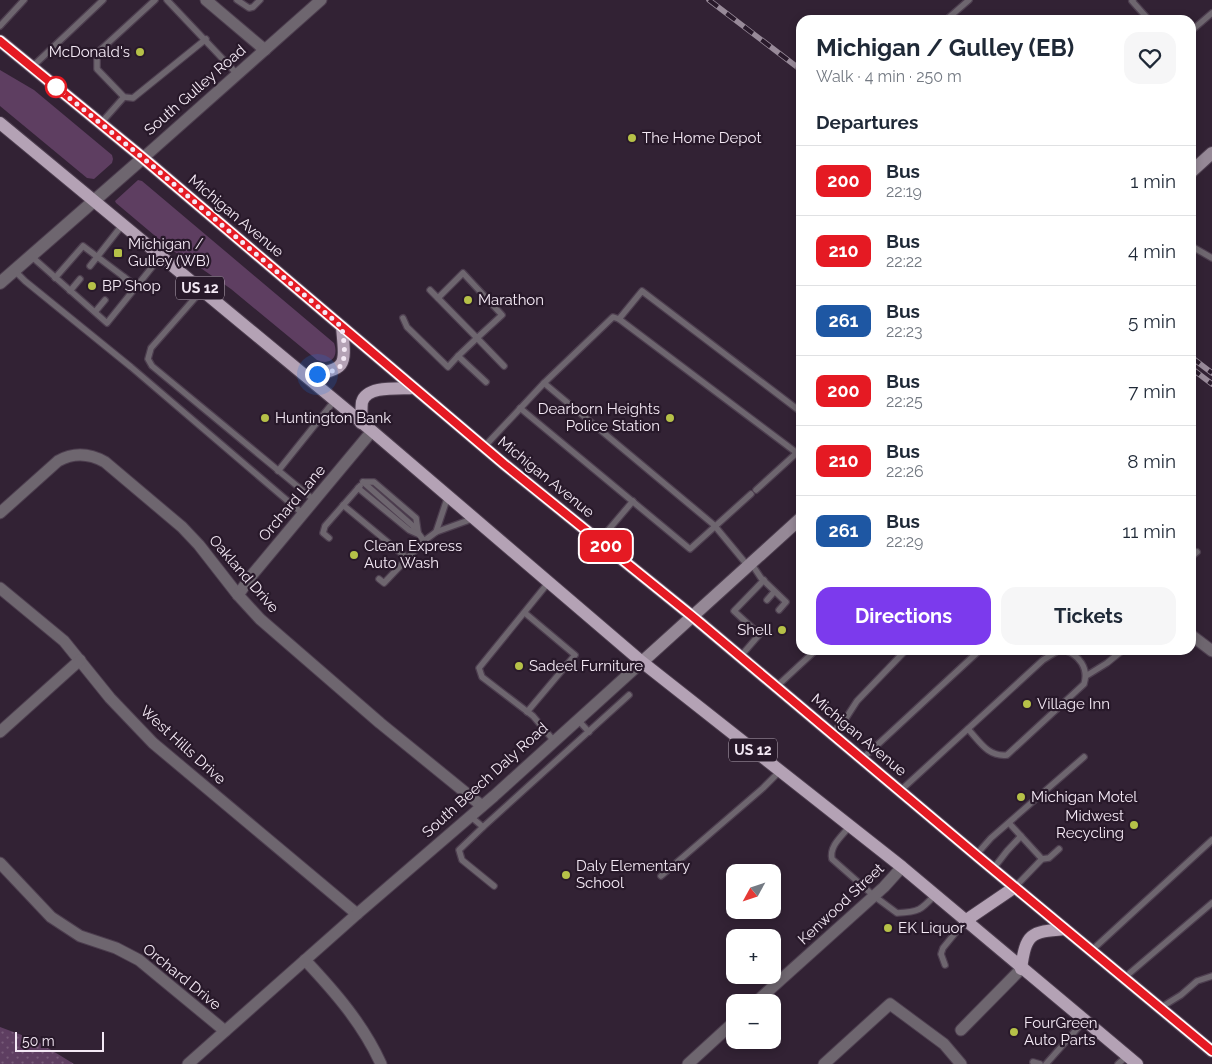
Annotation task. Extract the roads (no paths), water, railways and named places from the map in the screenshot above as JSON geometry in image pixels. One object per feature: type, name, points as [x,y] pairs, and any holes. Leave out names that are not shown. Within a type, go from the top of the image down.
[{"type":"main road","name":"Michigan Avenue","points":[[0,41],[143,158],[484,447],[692,616],[1091,951],[1212,1050]]},
{"type":"main road","name":"US 12","points":[[0,124],[372,431],[642,662],[935,895],[1084,1021],[1127,1061]]},
{"type":"main road","points":[[1196,167],[1212,153]]},
{"type":"main road","points":[[306,376],[338,369],[343,362],[345,353],[342,327]]},
{"type":"main road","points":[[361,423],[362,401],[369,392],[377,389],[414,388]]},
{"type":"main road","name":"South Beech Daly Road","points":[[642,662],[796,523]]},
{"type":"main road","points":[[965,921],[1015,887]]},
{"type":"main road","points":[[1021,969],[1024,947],[1028,940],[1041,931],[1065,929]]},
{"type":"street","points":[[207,0],[265,50]]},
{"type":"street","name":"South Gulley Road","points":[[0,283],[321,0]]},
{"type":"street","name":"Orchard Lane","points":[[238,595],[372,431]]},
{"type":"street","name":"Oakland Drive","points":[[0,513],[58,461],[72,455],[85,454],[105,462],[182,527],[260,619],[482,806]]},
{"type":"street","name":"West Hills Drive","points":[[0,588],[64,641],[110,698],[153,743],[357,914]]},
{"type":"street","points":[[1196,639],[1212,651]]},
{"type":"street","points":[[0,732],[80,660]]},
{"type":"street","name":"South Beech Daly Road","points":[[188,1064],[482,806],[642,662]]},
{"type":"street","name":"Orchard Drive","points":[[0,863],[51,917],[80,936],[116,948],[139,960],[225,1031]]},
{"type":"street","name":"Kenwood Street","points":[[765,994],[874,896],[902,868]]},
{"type":"street","points":[[305,960],[340,998],[359,1023],[381,1064]]},
{"type":"street","points":[[961,1030],[1021,969]]},
{"type":"street","points":[[824,1064],[890,1004],[944,1044],[961,1064]]},
{"type":"street","points":[[688,1064],[726,1029]]},
{"type":"lane","points":[[0,26],[24,0]]},
{"type":"lane","points":[[32,67],[103,0]]},
{"type":"lane","points":[[155,0],[97,53],[97,69],[124,97],[133,98],[206,39]]},
{"type":"lane","points":[[168,0],[238,74]]},
{"type":"lane","points":[[237,0],[249,8],[253,8],[260,0]]},
{"type":"lane","points":[[952,15],[969,0]]},
{"type":"lane","points":[[1133,0],[1145,15]]},
{"type":"lane","points":[[1196,27],[1212,13]]},
{"type":"lane","points":[[100,123],[124,97]]},
{"type":"lane","points":[[90,266],[123,224]]},
{"type":"lane","points":[[55,278],[83,246],[136,286]]},
{"type":"lane","points":[[1196,249],[1212,258]]},
{"type":"lane","points":[[31,256],[107,323],[161,256]]},
{"type":"lane","points":[[14,270],[303,514]]},
{"type":"lane","points":[[403,318],[407,326],[448,366],[502,315],[464,273],[438,298]]},
{"type":"lane","points":[[115,286],[124,277]]},
{"type":"lane","points":[[70,291],[80,278]]},
{"type":"lane","points":[[202,290],[150,348],[148,358],[152,366],[314,500]]},
{"type":"lane","points":[[430,290],[504,366]]},
{"type":"lane","points":[[619,319],[642,291],[796,408]]},
{"type":"lane","points":[[95,312],[105,300]]},
{"type":"lane","points":[[444,316],[450,310]]},
{"type":"lane","points":[[484,447],[544,383],[613,317],[619,319],[796,449]]},
{"type":"lane","points":[[456,327],[462,322]]},
{"type":"lane","points":[[458,356],[486,382]]},
{"type":"lane","points":[[544,383],[714,525],[774,592],[786,602],[779,610]]},
{"type":"lane","points":[[278,471],[335,400]]},
{"type":"lane","points":[[520,408],[690,549],[714,525],[796,454]]},
{"type":"lane","points":[[329,538],[323,533],[325,526],[363,482],[413,526],[424,541]]},
{"type":"lane","points":[[358,488],[409,530],[418,534]]},
{"type":"lane","points":[[436,532],[448,496]]},
{"type":"lane","points":[[599,541],[633,501]]},
{"type":"lane","points":[[343,505],[407,558]]},
{"type":"lane","points":[[380,579],[384,583],[424,541],[436,532],[474,518]]},
{"type":"lane","points":[[740,656],[762,631],[734,610],[764,580]]},
{"type":"lane","points":[[549,582],[479,668],[482,677],[527,712],[554,741]]},
{"type":"lane","points":[[767,600],[774,592]]},
{"type":"lane","points":[[525,613],[575,655],[527,712]]},
{"type":"lane","points":[[776,687],[811,655]]},
{"type":"lane","points":[[832,734],[857,701],[901,655]]},
{"type":"lane","points":[[862,759],[975,655]]},
{"type":"lane","points":[[900,791],[1043,660],[1051,655]]},
{"type":"lane","points":[[968,729],[989,751],[997,756],[1007,754],[1084,684],[1086,676],[1084,667],[1074,655]]},
{"type":"lane","points":[[1086,676],[1117,655]]},
{"type":"lane","points":[[494,886],[462,860],[460,850],[483,826],[629,695]]},
{"type":"lane","points":[[578,720],[589,732]]},
{"type":"lane","points":[[976,855],[1009,822],[1084,757]]},
{"type":"lane","points":[[661,876],[780,771]]},
{"type":"lane","points":[[470,816],[483,826]]},
{"type":"lane","points":[[1009,822],[1042,859]]},
{"type":"lane","points":[[850,826],[833,846],[831,852],[832,859],[874,896],[897,913],[918,911],[935,895]]},
{"type":"lane","points":[[993,869],[1022,836]]},
{"type":"lane","points":[[1091,951],[1212,840]]},
{"type":"lane","points":[[1015,887],[1042,859],[1049,858],[1059,850]]},
{"type":"lane","points":[[1124,978],[1212,902]]},
{"type":"lane","points":[[945,964],[941,954],[943,948],[965,921]]},
{"type":"lane","points":[[1160,1008],[1181,995],[1197,981],[1212,976]]},
{"type":"lane","points":[[1046,1064],[1084,1021]]},
{"type":"lane","points":[[1032,1062],[1040,1064]]},
{"type":"railway","points":[[709,0],[796,66]]},
{"type":"railway","points":[[1196,361],[1212,373]]},
{"type":"railway","points":[[1196,372],[1212,384]]},
{"type":"place","name":"McDonald's","points":[[140,52]]},
{"type":"place","name":"The Home Depot","points":[[632,138]]},
{"type":"place","name":"Michigan / Gulley (WB)","points":[[118,253]]},
{"type":"place","name":"BP Shop","points":[[92,286]]},
{"type":"place","name":"Marathon","points":[[468,300]]},
{"type":"place","name":"Huntington Bank","points":[[265,418]]},
{"type":"place","name":"Dearborn Heights Police Station","points":[[670,418]]},
{"type":"place","name":"Clean Express Auto Wash","points":[[354,555]]},
{"type":"place","name":"Shell","points":[[782,630]]},
{"type":"place","name":"Sadeel Furniture","points":[[519,666]]},
{"type":"place","name":"Village Inn","points":[[1027,704]]},
{"type":"place","name":"Michigan Motel","points":[[1021,797]]},
{"type":"place","name":"Midwest Recycling","points":[[1134,825]]},
{"type":"place","name":"Daly Elementary School","points":[[566,875]]},
{"type":"place","name":"EK Liquor","points":[[888,928]]},
{"type":"place","name":"FourGreen Auto Parts","points":[[1014,1032]]}]
